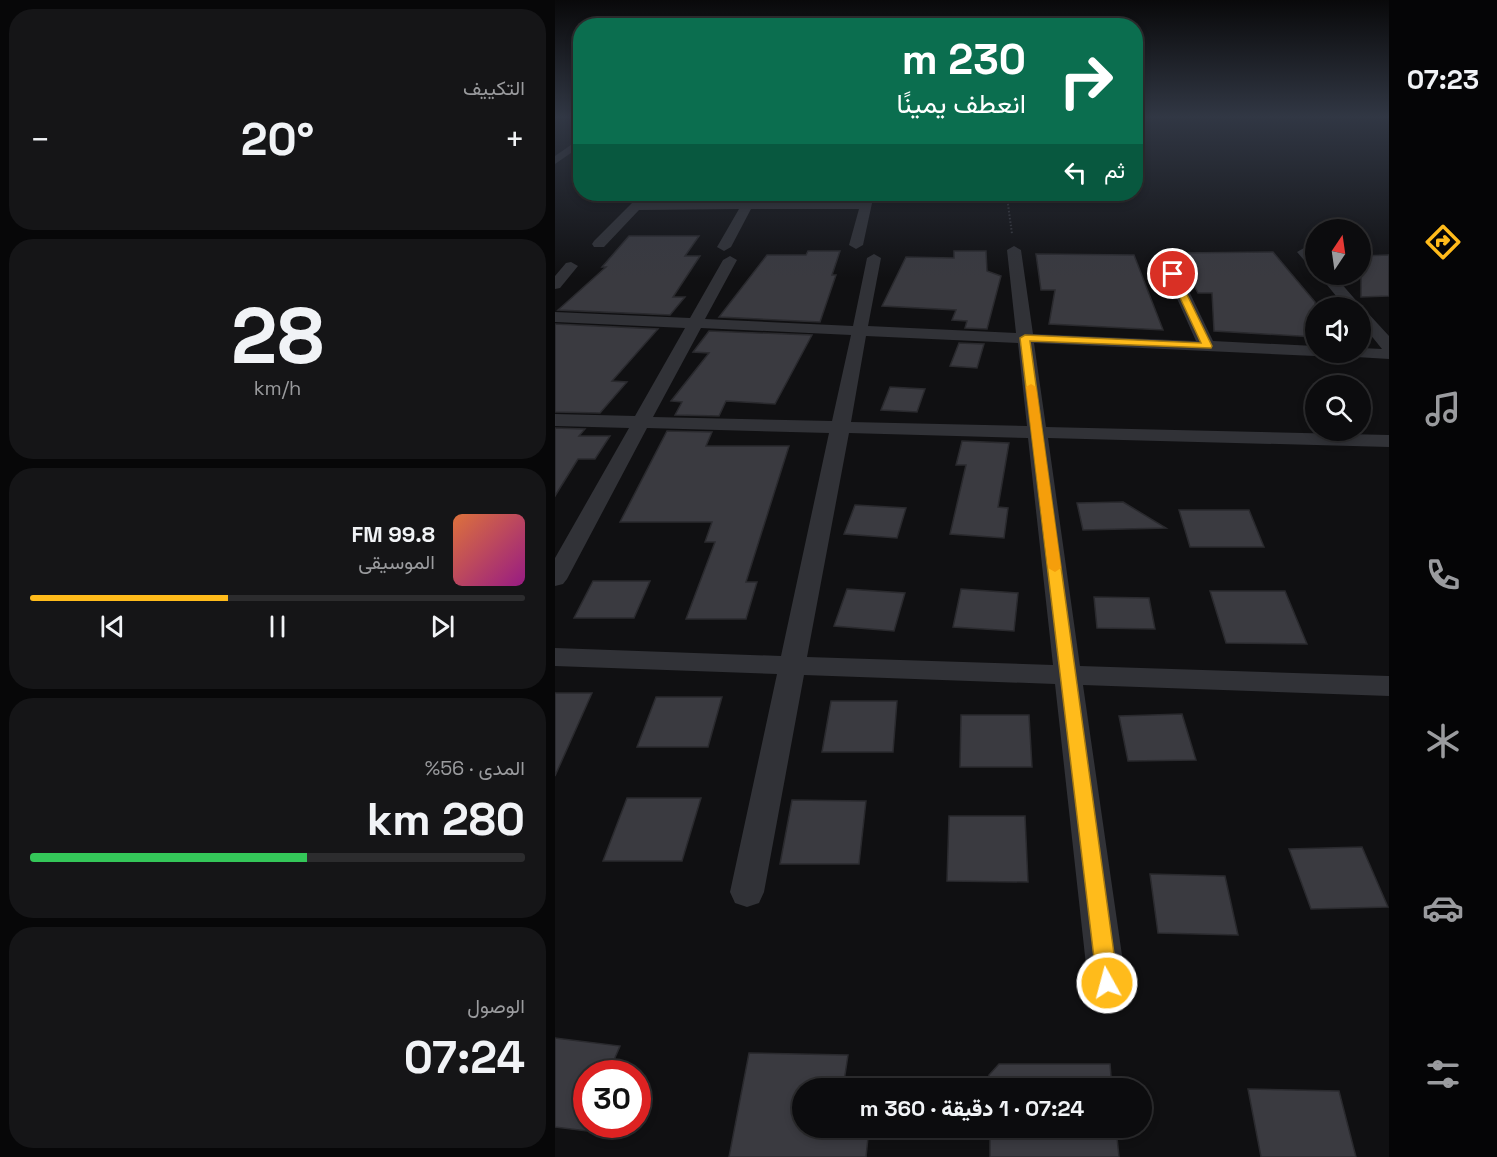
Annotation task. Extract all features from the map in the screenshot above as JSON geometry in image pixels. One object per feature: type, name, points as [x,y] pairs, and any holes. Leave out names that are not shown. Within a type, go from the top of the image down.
[{"type":"street","points":[[599,244],[640,201]]},
{"type":"street","points":[[555,579],[695,324],[749,201]]},
{"type":"street","points":[[635,206],[746,206],[832,201]]},
{"type":"street","points":[[747,892],[860,331],[866,201]]},
{"type":"street","points":[[1014,250],[1107,983]]},
{"type":"street","points":[[1165,256],[1207,346]]},
{"type":"street","points":[[555,285],[571,266]]},
{"type":"street","points":[[1335,285],[1345,297]]},
{"type":"street","points":[[555,317],[1305,351]]},
{"type":"street","points":[[1371,325],[1389,345]]},
{"type":"street","points":[[1371,353],[1389,354]]},
{"type":"street","points":[[555,420],[1389,441]]},
{"type":"street","points":[[555,657],[1389,686]]},
{"type":"path","points":[[1008,201],[1014,250]]},
{"type":"building","points":[[629,236],[699,236],[685,256],[700,256],[673,297],[685,297],[670,315],[558,310],[606,267],[602,267]]},
{"type":"building","points":[[808,251],[840,251],[832,275],[836,275],[820,322],[719,317],[767,255],[806,255]]},
{"type":"building","points":[[954,251],[986,251],[987,271],[1001,276],[987,329],[965,328],[967,321],[952,320],[956,310],[882,306],[906,257],[954,258]]},
{"type":"building","points":[[1273,252],[1311,297],[1305,297],[1305,336],[1214,331],[1212,293],[1198,293],[1177,253]]},
{"type":"building","points":[[1036,254],[1134,255],[1163,330],[1049,324],[1055,290],[1041,290]]},
{"type":"building","points":[[1389,255],[1389,296],[1361,297],[1361,285],[1371,285],[1371,256]]},
{"type":"building","points":[[555,324],[658,329],[612,381],[627,382],[600,413],[555,412]]},
{"type":"building","points":[[709,331],[812,335],[775,404],[726,401],[719,416],[675,415],[682,402],[671,401],[709,353],[693,352]]},
{"type":"building","points":[[959,343],[984,344],[977,368],[950,366]]},
{"type":"building","points":[[890,387],[925,389],[917,412],[881,410]]},
{"type":"building","points":[[555,428],[585,429],[579,436],[610,436],[595,459],[578,459],[555,496]]},
{"type":"building","points":[[667,431],[712,432],[706,446],[789,446],[746,582],[757,582],[746,619],[686,619],[715,542],[705,542],[712,522],[620,522]]},
{"type":"building","points":[[962,441],[1009,443],[998,507],[1008,508],[1004,538],[950,534],[966,465],[956,465]]},
{"type":"building","points":[[1123,502],[1166,528],[1083,530],[1077,503]]},
{"type":"building","points":[[855,505],[906,508],[897,538],[844,534]]},
{"type":"building","points":[[1179,510],[1249,510],[1264,547],[1190,547]]},
{"type":"building","points":[[593,581],[650,581],[634,618],[574,618]]},
{"type":"building","points":[[847,589],[905,593],[894,631],[834,626]]},
{"type":"building","points":[[961,589],[1018,593],[1014,631],[953,627]]},
{"type":"building","points":[[1210,591],[1285,591],[1307,644],[1226,643]]},
{"type":"building","points":[[1094,597],[1149,598],[1155,629],[1097,628]]},
{"type":"building","points":[[555,693],[592,693],[555,776]]},
{"type":"building","points":[[656,697],[722,697],[708,747],[637,747]]},
{"type":"building","points":[[831,701],[897,701],[893,752],[822,752]]},
{"type":"building","points":[[1182,714],[1196,760],[1128,761],[1119,716]]},
{"type":"building","points":[[961,715],[1029,715],[1032,767],[960,767]]},
{"type":"building","points":[[627,798],[701,798],[682,861],[603,861]]},
{"type":"building","points":[[792,800],[866,801],[859,864],[780,864]]},
{"type":"building","points":[[949,816],[1025,816],[1028,882],[947,881]]},
{"type":"building","points":[[1362,847],[1388,907],[1311,909],[1289,849]]},
{"type":"building","points":[[1150,874],[1225,876],[1238,935],[1158,933]]},
{"type":"building","points":[[555,1038],[620,1046],[614,1060],[573,1060],[573,1129],[555,1127]]},
{"type":"building","points":[[749,1053],[848,1055],[845,1078],[792,1078],[792,1138],[868,1138],[866,1157],[729,1157]]},
{"type":"building","points":[[999,1064],[1110,1064],[1111,1078],[989,1078]]},
{"type":"building","points":[[1248,1089],[1339,1091],[1356,1157],[1261,1157]]},
{"type":"building","points":[[990,1138],[1117,1138],[1119,1157],[990,1157]]},
{"type":"slow traffic","points":[[1031,387],[1055,568]]},
{"type":"route","points":[[1107,983],[1025,338],[1207,346],[1173,274]]}]
